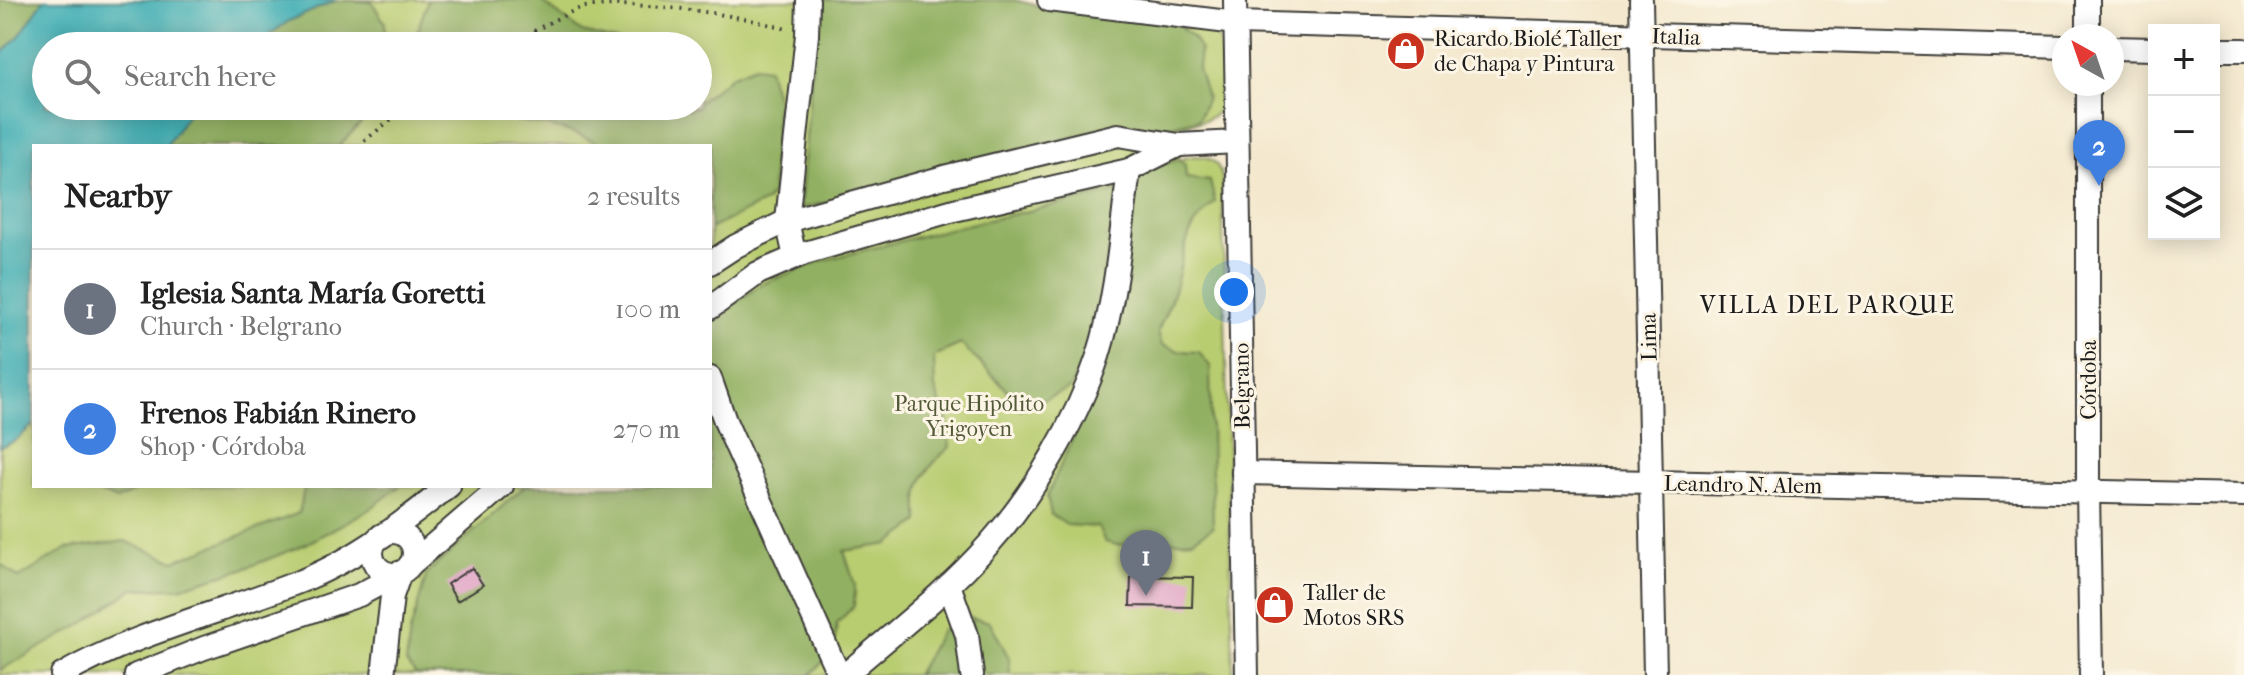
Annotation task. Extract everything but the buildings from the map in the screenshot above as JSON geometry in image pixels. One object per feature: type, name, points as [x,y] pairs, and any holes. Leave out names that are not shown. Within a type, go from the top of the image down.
[{"type":"street","points":[[795,257],[787,221],[808,0]]},
{"type":"street","name":"Italia","points":[[1049,0],[1236,23],[2052,47]]},
{"type":"street","name":"Belgrano","points":[[1235,0],[1247,675]]},
{"type":"street","name":"Lima","points":[[1641,0],[1655,675]]},
{"type":"street","points":[[2088,0],[2088,24]]},
{"type":"street","points":[[2124,48],[2148,49]]},
{"type":"street","points":[[2220,50],[2244,50]]},
{"type":"street","name":"Córdoba","points":[[2088,96],[2091,675]]},
{"type":"street","points":[[712,262],[787,221],[944,177],[1118,135],[1179,145],[1237,142]]},
{"type":"street","points":[[712,307],[758,273],[795,257],[954,210],[1129,170],[1179,145]]},
{"type":"street","points":[[712,384],[725,421],[842,675],[949,585],[989,545],[1021,505],[1075,412],[1098,356],[1111,302],[1129,170]]},
{"type":"street","name":"Leandro N. Alem","points":[[1243,473],[2244,495]]},
{"type":"street","points":[[62,675],[91,658],[170,626],[306,579],[343,560],[446,488]]},
{"type":"street","points":[[136,675],[204,648],[359,595],[405,569],[500,488]]},
{"type":"street","points":[[383,675],[392,596],[414,552],[409,539],[397,532],[383,534],[373,545],[374,563],[389,574],[405,569]]},
{"type":"street","points":[[949,585],[967,635],[972,675]]},
{"type":"path","points":[[534,32],[585,7],[638,1],[727,12],[807,35]]},
{"type":"path","points":[[360,144],[390,120]]},
{"type":"green space","points":[[0,0],[44,0],[20,35],[0,56]]},
{"type":"green space","name":"Parque Hipólito Yrigoyen","points":[[337,0],[1014,0],[1215,31],[1224,71],[1222,104],[1210,118],[1178,127],[1179,160],[1194,156],[1206,158],[1216,165],[1222,178],[1233,675],[0,675],[0,447],[15,441],[32,426],[32,488],[712,488],[712,144],[167,144],[184,120],[712,120],[712,32],[279,32]]},
{"type":"green space","points":[[337,0],[372,2],[385,23],[385,32],[273,32],[289,21]]},
{"type":"green space","points":[[428,0],[539,0],[582,32],[417,32]]},
{"type":"green space","points":[[818,0],[1014,0],[1044,7],[1177,24],[1200,49],[1198,69],[1207,97],[1199,119],[1167,127],[1118,125],[800,209]]},
{"type":"green space","points":[[754,66],[768,68],[777,101],[772,193],[767,201],[712,228],[712,144],[598,144],[568,131],[510,120],[712,120],[712,91],[732,75]]},
{"type":"green space","points":[[184,120],[364,120],[341,144],[167,144]]},
{"type":"green space","points":[[1179,160],[1185,165],[1186,178],[1210,181],[1215,202],[1203,213],[1190,234],[1173,294],[1158,331],[1162,345],[1179,351],[1199,352],[1210,366],[1213,527],[1193,540],[1117,545],[1105,542],[1098,527],[1067,525],[1051,515],[1047,496],[1092,395],[1135,183],[1141,170]]},
{"type":"green space","points":[[1118,191],[1099,313],[1089,350],[1069,389],[1020,409],[1006,389],[961,344],[934,356],[935,388],[947,421],[950,447],[922,480],[918,498],[919,522],[889,544],[844,551],[855,585],[854,606],[837,623],[834,651],[810,675],[416,675],[406,663],[410,632],[427,573],[523,488],[712,488],[712,322],[762,284],[821,261]]},
{"type":"green space","points":[[92,488],[143,488],[117,500]]},
{"type":"green space","points":[[397,488],[370,509],[306,544],[246,568],[179,588],[133,589],[81,625],[0,670],[0,564],[19,578],[66,549],[125,541],[174,561],[299,513],[304,489]]},
{"type":"green space","points":[[971,618],[990,622],[1009,658],[1010,675],[978,675]]},
{"type":"green space","points":[[955,628],[959,675],[916,675],[942,629]]},
{"type":"water","points":[[44,0],[337,0],[289,21],[273,32],[32,32],[32,120],[184,120],[167,144],[32,144],[32,426],[15,441],[0,447],[0,56],[20,35]]},
{"type":"place","name":"Ricardo Biolé Taller de Chapa y Pintura","points":[[1406,51]]},
{"type":"place","name":"Frenos Fabián Rinero","points":[[2099,186]]},
{"type":"place","name":"Iglesia Santa María Goretti","points":[[1146,596]]},
{"type":"place","name":"Taller de Motos SRS","points":[[1275,605]]},
{"type":"district","name":"VILLA DEL PARQUE","points":[[1828,305]]}]
